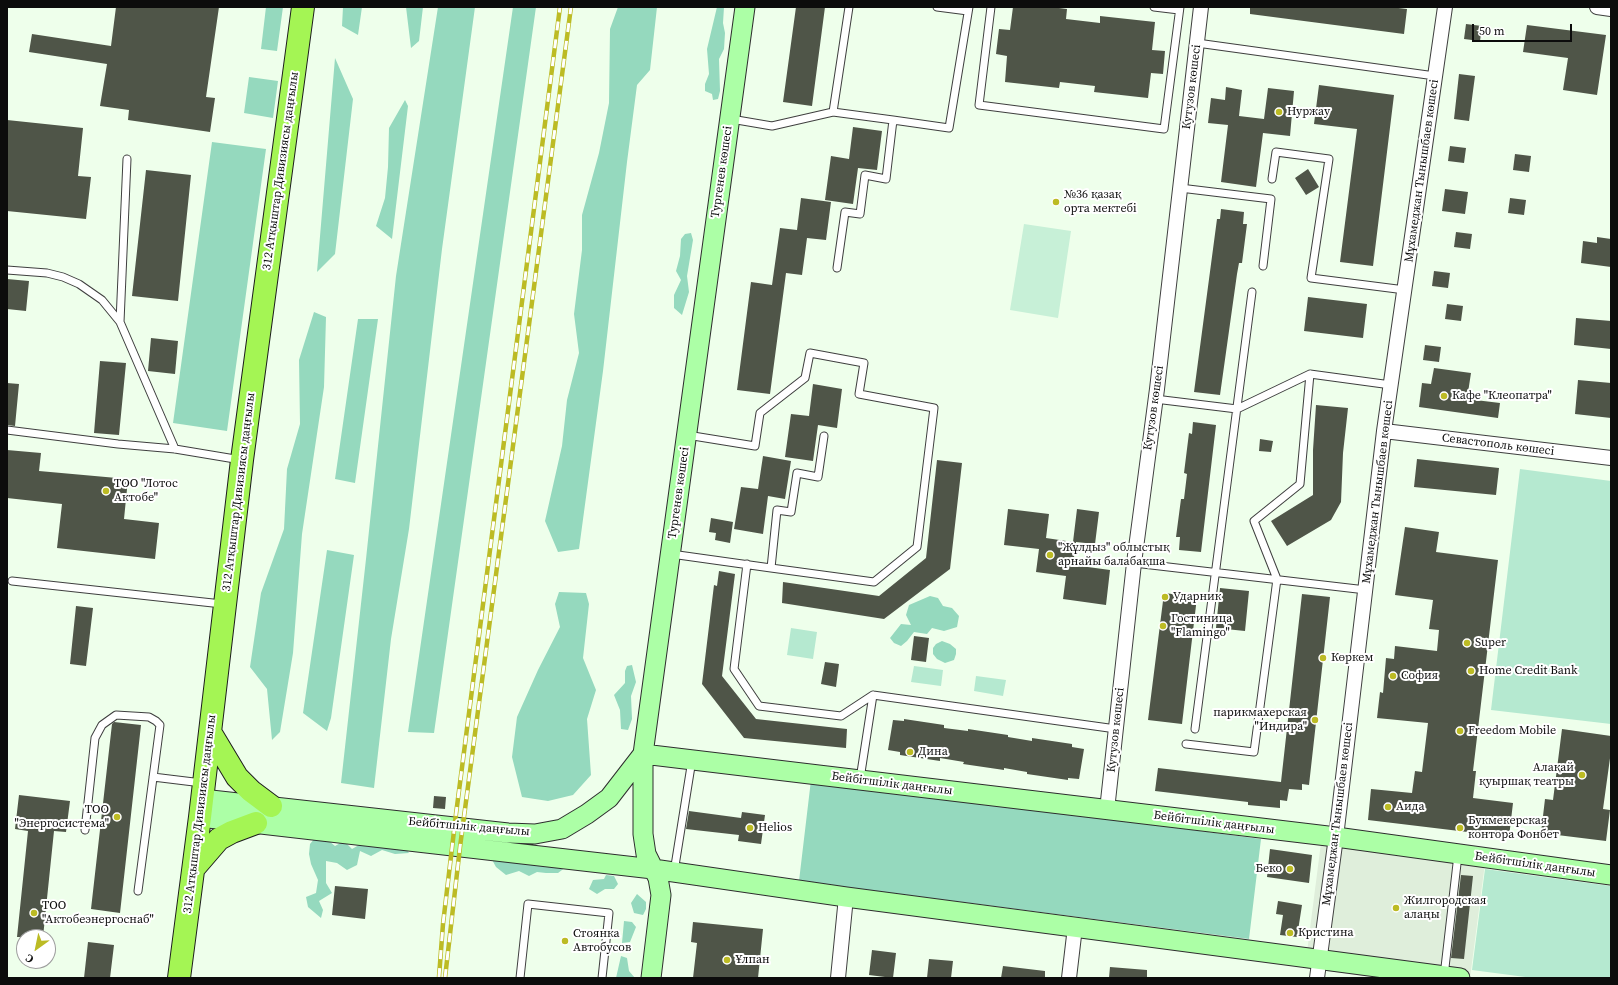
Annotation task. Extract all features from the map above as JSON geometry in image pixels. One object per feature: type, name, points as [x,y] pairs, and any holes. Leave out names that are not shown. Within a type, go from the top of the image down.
[{"type":"highway","name":"312 Атқыштар Дивизиясы даңғылы","points":[[179,978],[194,868],[242,460],[303,7]]},
{"type":"highway","points":[[210,732],[237,777],[251,791],[271,806]]},
{"type":"highway","points":[[194,868],[219,839],[232,832],[256,824]]},
{"type":"main road","name":"Тургенев көшесі","points":[[651,978],[661,895],[658,878],[646,854],[643,834],[643,754],[745,7]]},
{"type":"main road","name":"Бейбітшілік даңғылы","points":[[202,800],[271,806],[508,833],[535,834],[562,829],[587,814],[609,798],[643,754],[1336,837],[1611,875]]},
{"type":"main road","name":"Бейбітшілік даңғылы","points":[[202,800],[256,824],[653,869],[846,897],[1452,977]]},
{"type":"street","name":"Кутузов көшесі","points":[[1107,810],[1134,563],[1155,399],[1201,7]]},
{"type":"street","name":"Мұхамеджан Тынышбаев көшесі","points":[[1317,978],[1336,837],[1384,431],[1445,7]]},
{"type":"street","points":[[1597,7],[1611,9]]},
{"type":"street","name":"Севастополь көшесі","points":[[1384,431],[1611,458]]},
{"type":"street","points":[[838,978],[846,897]]},
{"type":"street","points":[[1069,978],[1075,927]]},
{"type":"lane","points":[[833,112],[849,7]]},
{"type":"lane","points":[[730,118],[772,126],[833,112],[949,128],[968,9],[936,7]]},
{"type":"lane","points":[[992,7],[979,104],[1164,129],[1179,9],[1154,7]]},
{"type":"lane","points":[[1197,43],[1435,76]]},
{"type":"lane","points":[[837,268],[846,212],[860,214],[865,175],[886,179],[894,120]]},
{"type":"lane","points":[[1272,178],[1276,152],[1330,159],[1311,278],[1405,290]]},
{"type":"lane","points":[[120,322],[127,159]]},
{"type":"lane","points":[[1180,188],[1272,199],[1263,266]]},
{"type":"lane","points":[[7,270],[47,273],[79,284],[102,300],[120,322],[175,449]]},
{"type":"lane","points":[[1195,729],[1252,292]]},
{"type":"lane","points":[[671,554],[874,582],[917,547],[934,408],[858,394],[864,363],[810,353],[805,378],[760,412],[755,446],[687,435]]},
{"type":"lane","points":[[1155,399],[1237,409],[1310,374],[1391,385]]},
{"type":"lane","points":[[1186,744],[1254,752],[1277,579],[1254,521],[1300,484],[1310,374]]},
{"type":"lane","points":[[7,430],[118,444],[175,449],[242,460]]},
{"type":"lane","points":[[771,568],[777,510],[791,512],[797,473],[818,477],[824,436]]},
{"type":"lane","points":[[1134,563],[1366,590]]},
{"type":"lane","points":[[747,564],[734,669],[759,706],[841,716],[873,695],[1116,729]]},
{"type":"lane","points":[[12,581],[225,605]]},
{"type":"lane","points":[[860,780],[873,695]]},
{"type":"lane","points":[[85,830],[95,738],[102,725],[116,715],[149,717],[160,725],[138,891]]},
{"type":"lane","points":[[674,872],[692,760]]},
{"type":"lane","points":[[153,777],[202,800]]},
{"type":"lane","points":[[1452,977],[1458,854]]},
{"type":"lane","points":[[520,978],[528,904],[609,913],[602,978]]},
{"type":"green space","points":[[266,7],[283,7],[277,51],[261,49]]},
{"type":"green space","points":[[343,7],[362,7],[358,35],[342,26]]},
{"type":"green space","points":[[406,7],[423,7],[419,41],[411,48]]},
{"type":"green space","points":[[438,7],[475,7],[442,249],[409,529],[391,639],[374,788],[341,783],[396,276]]},
{"type":"green space","points":[[513,7],[536,7],[434,733],[408,732]]},
{"type":"green space","points":[[618,7],[657,7],[650,70],[637,85],[603,371],[579,549],[558,552],[545,521],[562,446],[567,400],[579,353],[574,314],[582,250],[582,215],[599,153],[609,103],[610,29]]},
{"type":"green space","points":[[717,7],[724,7],[723,23],[725,33],[724,49],[719,59],[720,91],[718,99],[713,100],[712,94],[705,91],[705,84],[709,74],[707,49]]},
{"type":"green space","points":[[335,58],[353,99],[335,254],[317,272]]},
{"type":"green space","points":[[249,77],[278,81],[273,118],[244,113]]},
{"type":"green space","points":[[405,100],[408,106],[392,239],[376,226],[385,198],[388,167],[389,128]]},
{"type":"green space","points":[[212,142],[266,149],[227,431],[173,423]]},
{"type":"green space","points":[[1024,224],[1071,231],[1058,318],[1010,310]]},
{"type":"green space","points":[[691,233],[693,240],[687,276],[689,292],[682,315],[674,308],[674,295],[681,280],[676,271],[680,256],[681,239],[685,234]]},
{"type":"green space","points":[[314,312],[326,317],[324,387],[302,534],[293,653],[280,732],[272,740],[267,689],[250,667],[261,593],[284,529],[287,469],[300,424],[299,360]]},
{"type":"green space","points":[[358,319],[378,319],[355,483],[335,479]]},
{"type":"green space","points":[[1520,469],[1611,481],[1611,724],[1491,710]]},
{"type":"green space","points":[[327,550],[354,555],[331,718],[327,731],[303,713]]},
{"type":"green space","points":[[559,592],[586,593],[589,604],[583,658],[596,690],[587,719],[591,775],[573,795],[548,801],[522,797],[512,757],[517,717],[538,670],[560,627],[555,604]]},
{"type":"green space","points":[[930,596],[938,598],[943,606],[952,608],[959,616],[957,627],[944,631],[932,628],[927,634],[914,632],[901,646],[894,643],[890,638],[901,624],[911,625],[906,615],[909,605]]},
{"type":"green space","points":[[791,628],[817,632],[813,659],[787,655]]},
{"type":"green space","points":[[942,641],[950,644],[956,649],[954,660],[945,663],[937,659],[933,654],[933,648],[936,644]]},
{"type":"green space","points":[[632,665],[636,682],[631,696],[632,719],[628,730],[621,729],[620,710],[614,695],[625,683],[625,671],[627,666]]},
{"type":"green space","points":[[914,666],[943,670],[941,686],[911,682]]},
{"type":"green space","points":[[976,676],[1006,680],[1003,696],[974,691]]},
{"type":"green space","points":[[811,780],[1261,839],[1249,939],[799,881]]},
{"type":"green space","points":[[315,838],[329,841],[335,846],[344,841],[352,849],[359,845],[371,847],[376,845],[406,849],[409,853],[395,854],[382,850],[371,856],[360,851],[357,865],[347,870],[337,863],[326,861],[326,883],[332,893],[319,901],[323,910],[321,918],[308,907],[306,897],[316,893],[318,880],[311,864],[309,854],[310,844]]},
{"type":"green space","points":[[490,856],[566,867],[558,873],[537,872],[529,876],[519,871],[506,875],[496,867]]},
{"type":"green space","points":[[1485,869],[1611,886],[1611,978],[1533,978],[1472,970]]},
{"type":"green space","points":[[606,875],[614,876],[618,884],[614,889],[605,889],[597,894],[589,889],[593,880],[604,879]]},
{"type":"green space","points":[[637,894],[646,902],[646,909],[643,915],[634,913],[631,903]]},
{"type":"green space","points":[[624,921],[632,922],[636,927],[630,942],[622,943]]},
{"type":"green space","points":[[621,956],[627,958],[629,971],[635,978],[616,978]]},
{"type":"shaded area","name":"Жилгородская алаңы","points":[[1323,827],[1487,848],[1470,978],[1378,978],[1305,968]]},
{"type":"building","points":[[116,7],[219,7],[206,97],[215,98],[210,132],[128,120],[129,110],[100,106],[107,64],[29,52],[32,34],[111,46]]},
{"type":"building","points":[[796,7],[825,7],[812,106],[783,102]]},
{"type":"building","points":[[1013,7],[1051,7],[1067,9],[1066,19],[1100,23],[1100,16],[1155,22],[1152,50],[1165,51],[1163,74],[1151,73],[1148,98],[1094,92],[1095,86],[1060,82],[1059,88],[1005,82],[1007,56],[996,54],[999,29],[1010,30]]},
{"type":"building","points":[[1250,7],[1390,7],[1407,9],[1404,34],[1250,14]]},
{"type":"building","points":[[1466,24],[1482,26],[1480,41],[1464,39]]},
{"type":"building","points":[[1527,25],[1606,35],[1597,95],[1563,90],[1568,58],[1523,52]]},
{"type":"building","points":[[1459,74],[1475,76],[1469,121],[1454,119]]},
{"type":"building","points":[[1319,85],[1394,95],[1373,266],[1340,262],[1357,129],[1314,124]]},
{"type":"building","points":[[1226,87],[1242,90],[1239,116],[1264,119],[1268,88],[1294,91],[1290,136],[1263,133],[1256,187],[1221,182],[1228,125],[1208,123],[1211,98],[1225,100]]},
{"type":"building","points":[[7,120],[83,128],[78,176],[91,177],[86,219],[7,211]]},
{"type":"building","points":[[853,127],[882,131],[877,170],[858,168],[853,204],[825,200],[831,156],[849,159]]},
{"type":"building","points":[[1450,146],[1466,148],[1464,163],[1448,161]]},
{"type":"building","points":[[1515,154],[1531,156],[1529,172],[1513,170]]},
{"type":"building","points":[[1308,169],[1319,187],[1306,195],[1295,178]]},
{"type":"building","points":[[146,170],[191,175],[178,301],[132,296]]},
{"type":"building","points":[[1445,189],[1468,192],[1465,214],[1442,211]]},
{"type":"building","points":[[801,198],[831,202],[826,240],[807,238],[802,275],[786,273],[770,394],[737,390],[751,282],[772,285],[780,228],[797,230]]},
{"type":"building","points":[[1510,198],[1526,200],[1524,215],[1508,213]]},
{"type":"building","points":[[1221,209],[1244,212],[1243,224],[1247,224],[1242,263],[1239,263],[1237,274],[1220,395],[1194,392],[1217,219],[1220,219]]},
{"type":"building","points":[[1456,232],[1472,234],[1470,249],[1454,247]]},
{"type":"building","points":[[1597,237],[1611,239],[1611,267],[1581,263],[1583,241],[1597,243]]},
{"type":"building","points":[[1434,271],[1450,273],[1448,288],[1432,286]]},
{"type":"building","points":[[7,279],[29,281],[26,311],[7,309]]},
{"type":"building","points":[[1308,297],[1367,304],[1363,338],[1304,331]]},
{"type":"building","points":[[1447,304],[1463,306],[1461,321],[1445,319]]},
{"type":"building","points":[[1576,318],[1611,321],[1611,349],[1574,345]]},
{"type":"building","points":[[151,338],[178,341],[175,374],[148,371]]},
{"type":"building","points":[[1425,345],[1441,347],[1439,362],[1423,360]]},
{"type":"building","points":[[100,361],[126,363],[119,435],[94,433]]},
{"type":"building","name":"Кафе \"Клеопатра\"","points":[[1434,368],[1471,373],[1467,399],[1500,403],[1498,418],[1419,407],[1422,383],[1431,384]]},
{"type":"building","points":[[1578,380],[1611,383],[1611,418],[1575,414]]},
{"type":"building","points":[[7,383],[19,384],[15,426],[7,425]]},
{"type":"building","points":[[813,384],[842,389],[837,428],[818,425],[813,461],[785,457],[791,414],[809,416]]},
{"type":"building","points":[[1316,405],[1348,408],[1343,453],[1341,502],[1331,520],[1287,546],[1271,521],[1313,495],[1313,450]]},
{"type":"building","points":[[1193,422],[1216,425],[1201,552],[1179,550],[1180,537],[1176,537],[1181,499],[1184,499],[1187,474],[1184,473],[1189,433],[1192,434]]},
{"type":"building","points":[[1260,439],[1273,441],[1271,452],[1259,451]]},
{"type":"building","points":[[7,450],[41,453],[39,471],[128,479],[124,519],[159,523],[155,559],[57,548],[62,504],[7,498]]},
{"type":"building","points":[[763,456],[791,461],[785,499],[768,496],[763,534],[734,529],[741,487],[758,489]]},
{"type":"building","points":[[1417,459],[1499,468],[1496,495],[1414,487]]},
{"type":"building","points":[[937,460],[962,463],[950,569],[884,619],[782,603],[783,582],[879,596],[926,558]]},
{"type":"building","points":[[1008,509],[1049,514],[1046,538],[1073,542],[1077,509],[1099,512],[1095,544],[1076,542],[1073,565],[1110,570],[1106,605],[1063,599],[1066,576],[1036,572],[1039,549],[1004,545]]},
{"type":"building","points":[[711,518],[733,522],[730,543],[715,540],[716,533],[709,532]]},
{"type":"building","points":[[1405,527],[1439,532],[1436,552],[1498,560],[1473,771],[1476,771],[1473,798],[1513,803],[1509,837],[1368,820],[1371,789],[1412,793],[1415,771],[1422,772],[1428,723],[1377,718],[1380,692],[1383,693],[1386,658],[1394,659],[1395,646],[1437,651],[1439,630],[1429,629],[1433,600],[1395,595]]},
{"type":"building","points":[[719,571],[735,574],[722,676],[756,719],[847,729],[846,748],[744,738],[702,684],[714,585],[717,586]]},
{"type":"building","points":[[1220,588],[1249,591],[1245,631],[1216,628]]},
{"type":"building","points":[[1164,593],[1197,597],[1182,724],[1148,720]]},
{"type":"building","points":[[1302,594],[1330,597],[1309,785],[1302,784],[1302,790],[1289,789],[1287,801],[1280,800],[1280,808],[1248,805],[1248,802],[1155,791],[1158,768],[1281,782]]},
{"type":"building","points":[[76,606],[93,608],[86,666],[70,664]]},
{"type":"building","points":[[914,636],[929,638],[926,662],[911,660]]},
{"type":"building","points":[[825,662],[839,664],[836,687],[821,684]]},
{"type":"building","points":[[904,719],[944,725],[944,728],[968,731],[968,729],[1008,735],[1008,737],[1032,741],[1032,738],[1072,744],[1072,747],[1084,749],[1079,779],[1068,778],[1068,780],[1027,774],[1027,772],[1004,768],[1004,770],[963,764],[964,762],[940,758],[940,761],[900,755],[900,752],[888,750],[893,720],[904,721]]},
{"type":"building","points":[[114,722],[141,725],[120,913],[91,909],[112,724]]},
{"type":"building","name":"Алақай қуыршақ театры","points":[[1562,729],[1611,736],[1611,751],[1603,809],[1610,810],[1606,841],[1541,833],[1545,799],[1553,800]]},
{"type":"building","points":[[19,795],[70,801],[66,832],[54,831],[44,929],[18,929],[28,831],[15,829]]},
{"type":"building","points":[[434,796],[446,797],[445,809],[433,808]]},
{"type":"building","points":[[689,811],[741,818],[742,812],[765,815],[761,844],[738,841],[739,835],[686,829]]},
{"type":"building","points":[[1270,849],[1312,855],[1309,883],[1267,877]]},
{"type":"building","points":[[1461,875],[1473,876],[1464,959],[1451,958]]},
{"type":"building","points":[[335,886],[368,889],[365,919],[332,915]]},
{"type":"building","points":[[1278,901],[1302,905],[1297,937],[1280,935],[1283,915],[1276,914]]},
{"type":"building","name":"Ұлпан","points":[[693,922],[763,929],[758,978],[693,978],[697,943],[691,942]]},
{"type":"building","points":[[88,942],[114,945],[110,978],[84,978]]},
{"type":"building","points":[[872,950],[896,953],[893,978],[869,975]]},
{"type":"building","points":[[929,959],[953,961],[951,978],[927,978]]},
{"type":"building","points":[[1003,966],[1045,971],[1045,978],[1001,978]]},
{"type":"building","points":[[1110,967],[1147,970],[1147,978],[1109,978]]},
{"type":"railway","points":[[439,977],[443,924],[456,814],[560,7]]},
{"type":"railway","points":[[445,978],[460,847],[571,7]]},
{"type":"place","name":"Нуржау","points":[[1279,112]]},
{"type":"place","name":"№36 қазақ орта мектебі","points":[[1056,202]]},
{"type":"place","name":"Кафе \"Клеопатра\"","points":[[1444,396]]},
{"type":"place","name":"ТОО \"Лотос Актобе\"","points":[[106,491]]},
{"type":"place","name":"\"Жұлдыз\" облыстық арнайы балабақша","points":[[1050,555]]},
{"type":"place","name":"Ударник","points":[[1165,597]]},
{"type":"place","name":"Гостиница \"Flamingo\"","points":[[1163,626]]},
{"type":"place","name":"Super","points":[[1467,643]]},
{"type":"place","name":"Көркем","points":[[1323,658]]},
{"type":"place","name":"Home Credit Bank","points":[[1471,671]]},
{"type":"place","name":"София","points":[[1393,676]]},
{"type":"place","name":"парикмахерская \"Индира\"","points":[[1315,720]]},
{"type":"place","name":"Freedom Mobile","points":[[1460,731]]},
{"type":"place","name":"Дина","points":[[910,752]]},
{"type":"place","name":"Алақай қуыршақ театры","points":[[1582,775]]},
{"type":"place","name":"Аида","points":[[1388,807]]},
{"type":"place","name":"ТОО \"Энергосистема\"","points":[[117,817]]},
{"type":"place","name":"Helios","points":[[750,828]]},
{"type":"place","name":"Букмекерская контора Фонбет","points":[[1460,828]]},
{"type":"place","name":"Беко","points":[[1290,869]]},
{"type":"place","name":"Жилгородская алаңы","points":[[1396,908]]},
{"type":"place","name":"ТОО \"Актобеэнергоснаб\"","points":[[34,913]]},
{"type":"place","name":"Кристина","points":[[1290,933]]},
{"type":"place","name":"Стоянка Автобусов","points":[[565,941]]},
{"type":"place","name":"Ұлпан","points":[[727,960]]}]
